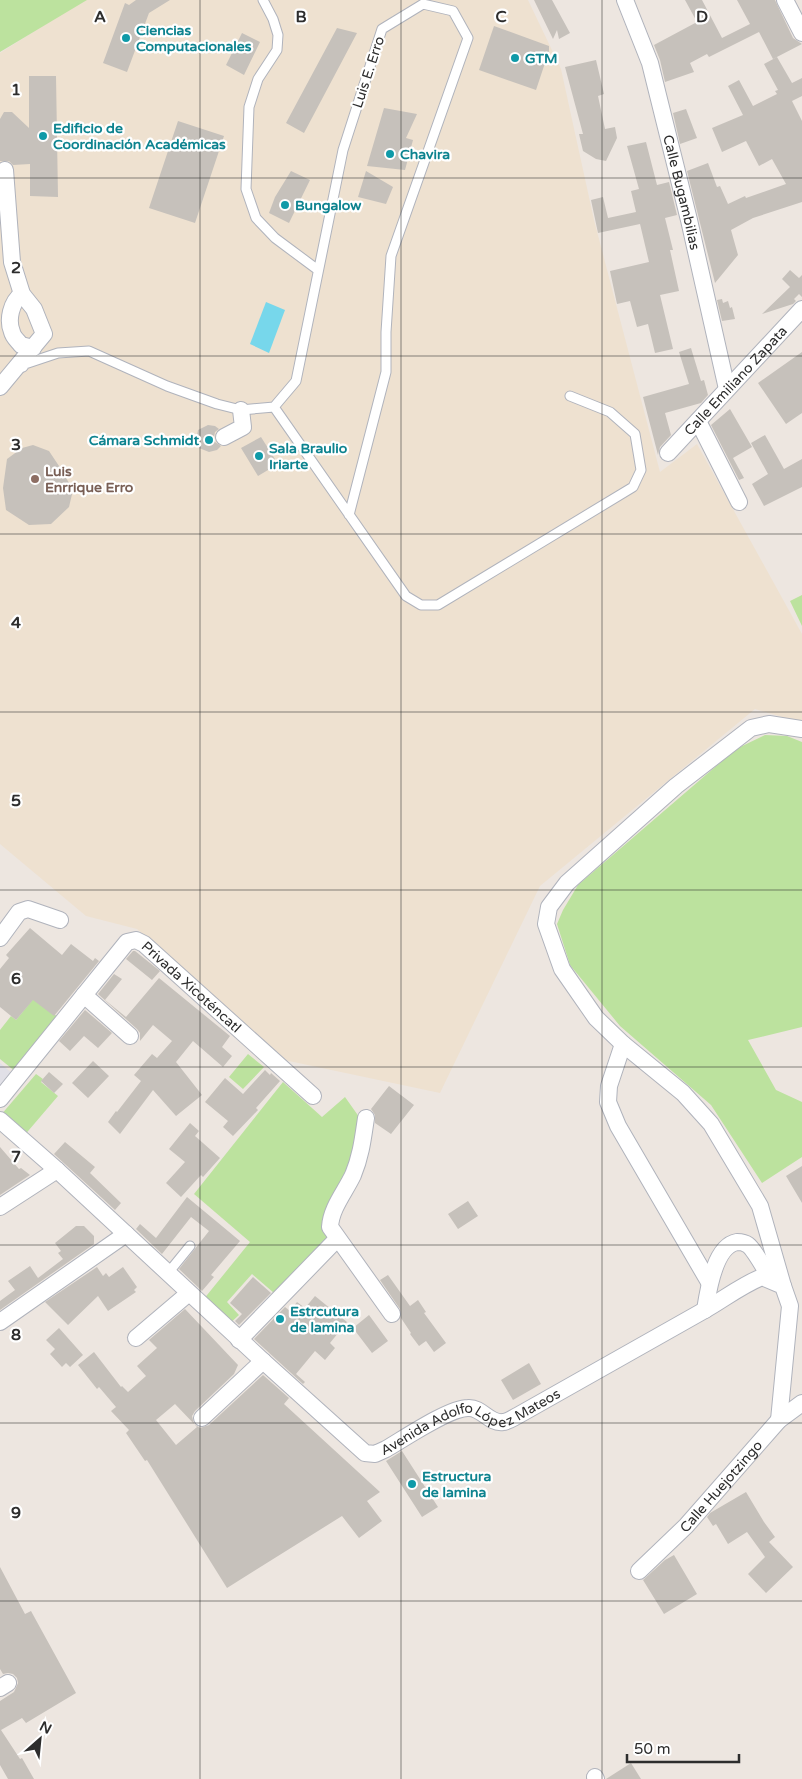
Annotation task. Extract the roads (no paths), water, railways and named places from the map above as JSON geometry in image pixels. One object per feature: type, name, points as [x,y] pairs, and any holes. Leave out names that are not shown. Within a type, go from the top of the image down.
[{"type":"street","name":"Calle Bugambilias","points":[[625,0],[650,63],[689,220],[727,389]]},
{"type":"street","points":[[785,0],[802,33]]},
{"type":"street","points":[[0,389],[44,334],[34,309],[22,294],[12,262],[5,170]]},
{"type":"street","points":[[22,294],[18,297],[10,312],[11,332],[27,357]]},
{"type":"street","name":"Calle Emiliano Zapata","points":[[668,453],[802,309]]},
{"type":"street","points":[[224,437],[243,427],[241,410]]},
{"type":"street","points":[[698,421],[739,502]]},
{"type":"street","points":[[778,1283],[760,1206],[711,1124],[682,1092],[623,1044],[596,1018],[562,970],[546,924],[549,907],[567,883],[676,786],[751,728],[769,724],[802,729]]},
{"type":"street","points":[[0,938],[19,912],[28,909],[60,920]]},
{"type":"street","name":"Privada Xicoténcatl","points":[[0,1099],[127,942],[136,940],[144,944],[313,1096]]},
{"type":"street","points":[[84,995],[130,1036]]},
{"type":"street","points":[[623,1044],[609,1086],[608,1102],[618,1126],[710,1282]]},
{"type":"street","points":[[366,1118],[360,1155],[331,1217],[330,1227],[392,1314]]},
{"type":"street","name":"Avenida Adolfo López Mateos","points":[[0,1120],[365,1453],[375,1454],[453,1411],[469,1408],[478,1409],[492,1420],[502,1422],[517,1416],[705,1310],[745,1284],[762,1277],[778,1283]]},
{"type":"street","points":[[0,1207],[57,1170]]},
{"type":"street","points":[[0,1322],[126,1234]]},
{"type":"street","points":[[240,1340],[337,1239]]},
{"type":"street","points":[[705,1310],[710,1282],[721,1254],[732,1243],[741,1242],[748,1245],[778,1283],[790,1306],[779,1420]]},
{"type":"street","points":[[136,1338],[189,1293]]},
{"type":"street","points":[[202,1418],[263,1361]]},
{"type":"street","name":"Calle Huejotzingo","points":[[639,1571],[686,1526],[779,1420],[802,1404]]},
{"type":"lane","points":[[263,0],[273,18],[278,35],[277,50],[258,79],[248,107],[246,189],[256,218],[275,238],[318,270]]},
{"type":"lane","name":"Luis E. Erro","points":[[274,407],[296,380],[343,150],[382,28],[423,4],[453,11],[468,38],[391,256],[386,332],[386,372],[349,515]]},
{"type":"lane","points":[[6,334],[27,357],[89,351],[167,386],[217,404],[241,410],[274,407],[406,596],[421,605],[438,605],[632,487],[641,470],[635,434],[610,412],[570,396]]},
{"type":"lane","points":[[168,1273],[190,1246]]},
{"type":"water","points":[[266,302],[285,310],[269,353],[250,344]]},
{"type":"place","name":"Ciencias Computacionales","points":[[126,38]]},
{"type":"place","name":"GTM","points":[[515,58]]},
{"type":"place","name":"Edificio de Coordinación Académicas","points":[[43,136]]},
{"type":"place","name":"Chavira","points":[[390,154]]},
{"type":"place","name":"Bungalow","points":[[285,205]]},
{"type":"place","name":"Cámara Schmidt","points":[[209,440]]},
{"type":"place","name":"Sala Braulio Iriarte","points":[[259,456]]},
{"type":"place","name":"Luis Enrrique Erro","points":[[35,479]]},
{"type":"place","name":"Estrcutura de lamina","points":[[280,1319]]},
{"type":"place","name":"Estructura de lamina","points":[[412,1484]]}]
